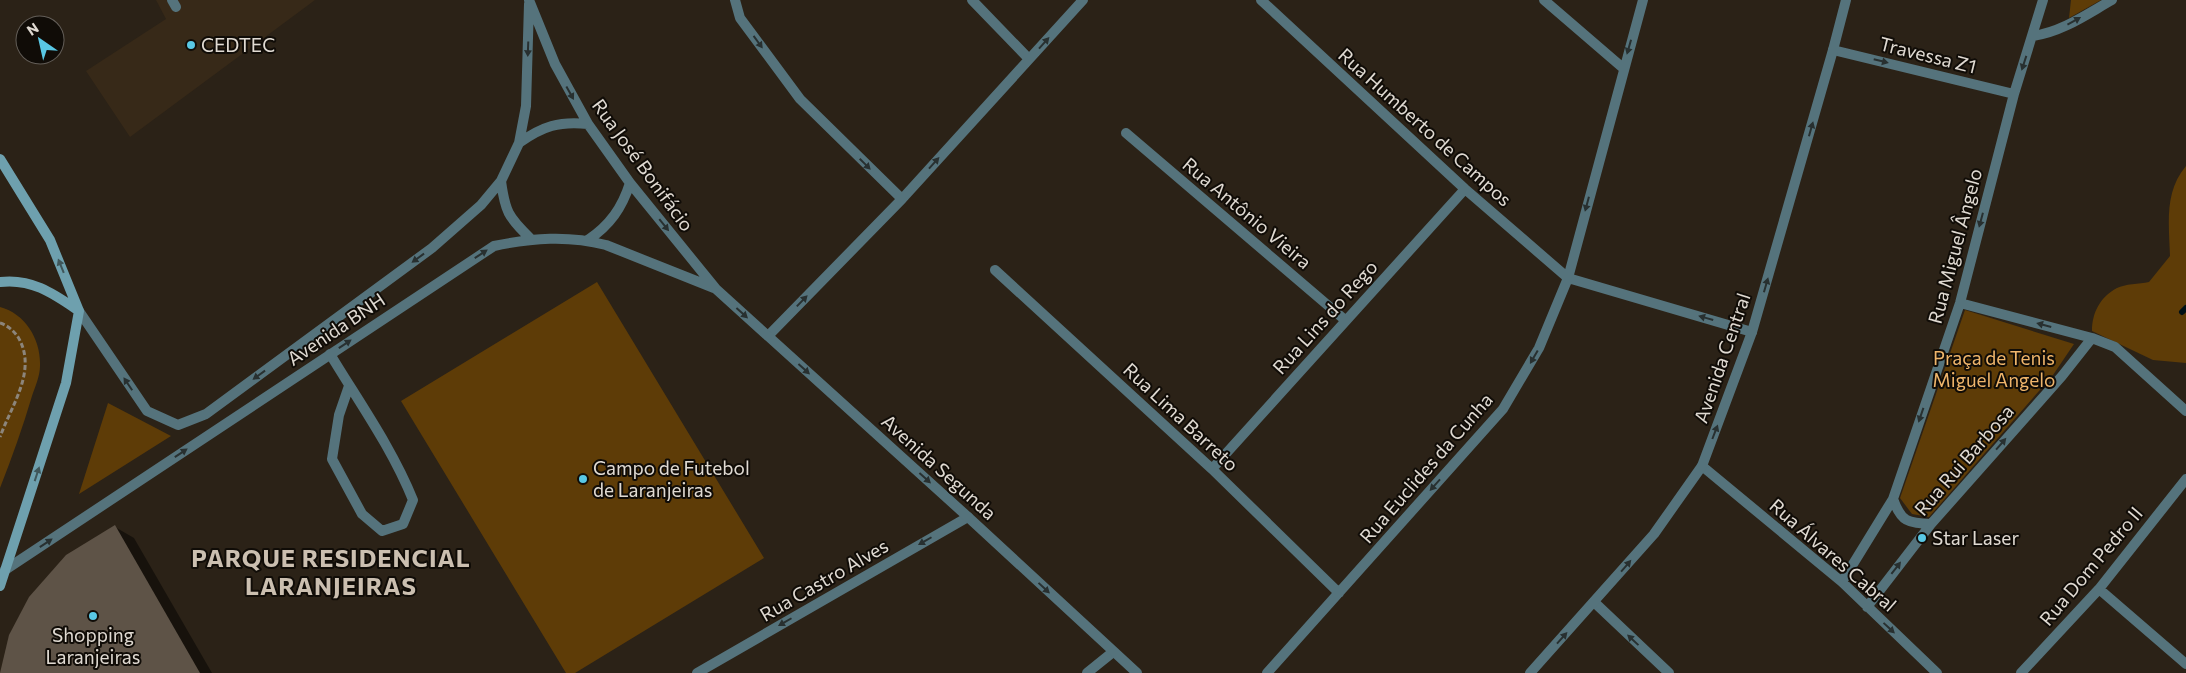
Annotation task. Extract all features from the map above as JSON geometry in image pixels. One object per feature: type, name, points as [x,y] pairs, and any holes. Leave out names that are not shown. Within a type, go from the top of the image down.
[{"type":"main road","points":[[0,159],[50,240],[79,311],[66,383],[0,586]]},
{"type":"main road","points":[[0,282],[25,282],[44,288],[79,311]]},
{"type":"street","name":"Rua José Bonifácio","points":[[529,0],[554,64],[588,124],[630,183],[716,289]]},
{"type":"street","name":"Avenida BNH","points":[[79,311],[147,412],[178,425],[206,414],[432,248],[481,205],[501,181],[518,143],[526,106],[529,0]]},
{"type":"street","points":[[735,0],[740,18],[800,99],[902,199]]},
{"type":"street","points":[[972,0],[1029,59]]},
{"type":"street","points":[[768,336],[902,199],[1083,0]]},
{"type":"street","name":"Rua Humberto de Campos","points":[[1261,0],[1465,189],[1568,278]]},
{"type":"street","points":[[1544,0],[1623,68]]},
{"type":"street","name":"Rua Euclides da Cunha","points":[[1267,673],[1503,409],[1539,348],[1568,278],[1623,68],[1643,0]]},
{"type":"street","name":"Avenida Central","points":[[1530,673],[1654,534],[1702,466],[1752,332],[1846,0]]},
{"type":"street","name":"Rua Miguel Ângelo","points":[[1842,582],[1893,499],[1960,303],[2014,94],[2043,0]]},
{"type":"street","points":[[2033,36],[2063,27],[2112,0]]},
{"type":"street","name":"Travessa Z1","points":[[1833,50],[2014,94]]},
{"type":"street","points":[[518,143],[532,133],[550,126],[567,122],[588,124]]},
{"type":"street","name":"Rua Antônio Vieira","points":[[1126,133],[1345,320]]},
{"type":"street","points":[[501,181],[504,204],[510,217],[530,238]]},
{"type":"street","points":[[588,240],[606,227],[619,210],[630,183]]},
{"type":"street","name":"Rua Lins do Rego","points":[[1212,469],[1465,189]]},
{"type":"street","name":"Avenida BNH","points":[[3,572],[494,246],[530,238],[588,240],[606,245],[716,289]]},
{"type":"street","name":"Rua Lima Barreto","points":[[995,270],[1212,469],[1339,593]]},
{"type":"street","points":[[1568,278],[1752,332]]},
{"type":"street","name":"Avenida Segunda","points":[[716,289],[968,516],[1137,673]]},
{"type":"street","points":[[1960,303],[2092,338],[2114,347],[2186,411]]},
{"type":"street","name":"Rua Rui Barbosa","points":[[1866,607],[1931,524],[2062,376],[2092,338]]},
{"type":"street","points":[[330,354],[401,472],[413,500],[403,524],[382,531],[362,514],[332,459],[339,415],[349,386]]},
{"type":"street","name":"Rua Álvares Cabral","points":[[1702,466],[1842,582],[1937,673]]},
{"type":"street","name":"Rua Dom Pedro II","points":[[2021,673],[2099,588],[2186,479]]},
{"type":"street","points":[[1893,499],[1897,511],[1904,519],[1912,523],[1931,524]]},
{"type":"street","name":"Rua Castro Alves","points":[[697,673],[968,516]]},
{"type":"street","points":[[2099,588],[2186,664]]},
{"type":"street","points":[[1594,602],[1669,673]]},
{"type":"street","points":[[1087,673],[1113,652]]},
{"type":"path","points":[[0,323],[15,333],[24,348],[26,367],[22,387],[0,437]]},
{"type":"shaded area","name":"CEDTEC","points":[[156,0],[315,0],[130,137],[86,71],[166,19]]},
{"type":"green space","points":[[2071,0],[2101,0],[2069,18]]},
{"type":"green space","points":[[2186,166],[2186,363],[2153,360],[2092,331],[2092,324],[2098,306],[2106,296],[2120,287],[2149,282],[2170,256],[2169,209],[2171,197],[2179,176]]},
{"type":"green space","name":"Campo de Futebol de Laranjeiras","points":[[597,282],[764,558],[575,673],[566,673],[401,401]]},
{"type":"green space","points":[[0,307],[9,310],[30,329],[38,347],[40,366],[25,419],[0,488]]},
{"type":"green space","name":"Praça de Tenis Miguel Angelo","points":[[1965,310],[2074,344],[2053,375],[1929,517],[1912,514],[1900,498]]},
{"type":"green space","points":[[108,403],[171,436],[79,494]]},
{"type":"building","name":"Shopping Laranjeiras","points":[[115,525],[200,673],[0,673],[9,635],[29,597],[66,555]]},
{"type":"waterway","points":[[2182,312],[2186,308]]},
{"type":"place","name":"CEDTEC","points":[[191,45]]},
{"type":"place","name":"Campo de Futebol de Laranjeiras","points":[[583,479]]},
{"type":"place","name":"Star Laser","points":[[1922,538]]},
{"type":"place","name":"Shopping Laranjeiras","points":[[93,616]]},
{"type":"district","name":"PARQUE RESIDENCIAL LARANJEIRAS","points":[[331,573]]}]
